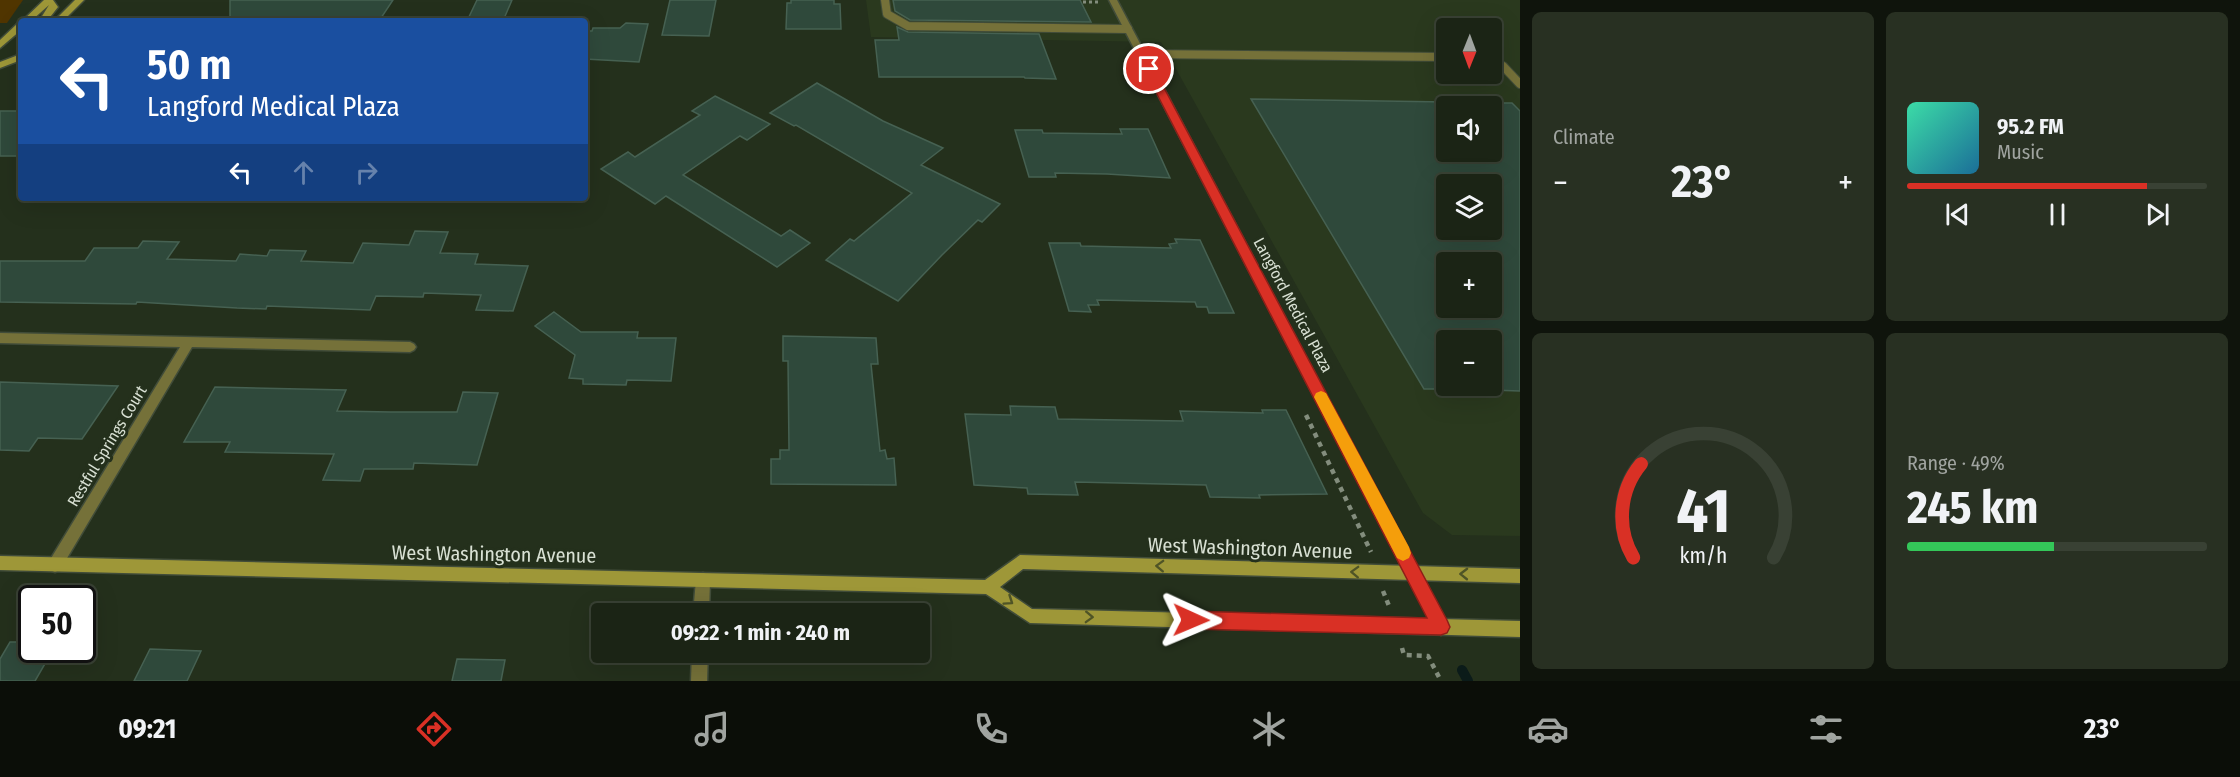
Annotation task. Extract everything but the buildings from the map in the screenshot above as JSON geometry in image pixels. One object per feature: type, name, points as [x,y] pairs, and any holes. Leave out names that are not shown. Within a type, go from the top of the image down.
[{"type":"main road","points":[[61,18],[76,0]]},
{"type":"main road","points":[[29,18],[47,1],[54,7],[45,18]]},
{"type":"main road","points":[[0,45],[18,28]]},
{"type":"main road","points":[[0,65],[18,58]]},
{"type":"main road","name":"West Washington Avenue","points":[[0,563],[988,587],[1020,562],[1520,576]]},
{"type":"main road","points":[[988,587],[1030,616],[1520,629]]},
{"type":"street","name":"Langford Medical Plaza","points":[[1113,0],[1441,627]]},
{"type":"street","points":[[0,338],[410,347]]},
{"type":"street","name":"Restful Springs Court","points":[[55,565],[188,343]]},
{"type":"street","points":[[702,603],[703,580]]},
{"type":"street","points":[[699,681],[700,663]]},
{"type":"lane","points":[[885,0],[887,14],[908,26],[1128,29]]},
{"type":"lane","points":[[1141,54],[1436,57]]},
{"type":"lane","points":[[1502,66],[1520,84]]},
{"type":"path","points":[[1083,2],[1099,2]]},
{"type":"path","points":[[1368,545],[1404,655],[1428,656],[1441,681]]},
{"type":"shaded area","points":[[0,0],[23,0],[7,23],[0,23]]},
{"type":"shaded area","points":[[866,0],[1520,0],[1520,536],[1452,535],[1423,513],[1161,42],[871,37]]},
{"type":"waterway","points":[[1462,670],[1468,681]]},
{"type":"slow traffic","points":[[1321,397],[1403,553]]},
{"type":"route","points":[[1149,69],[1441,627],[1191,620]]}]
